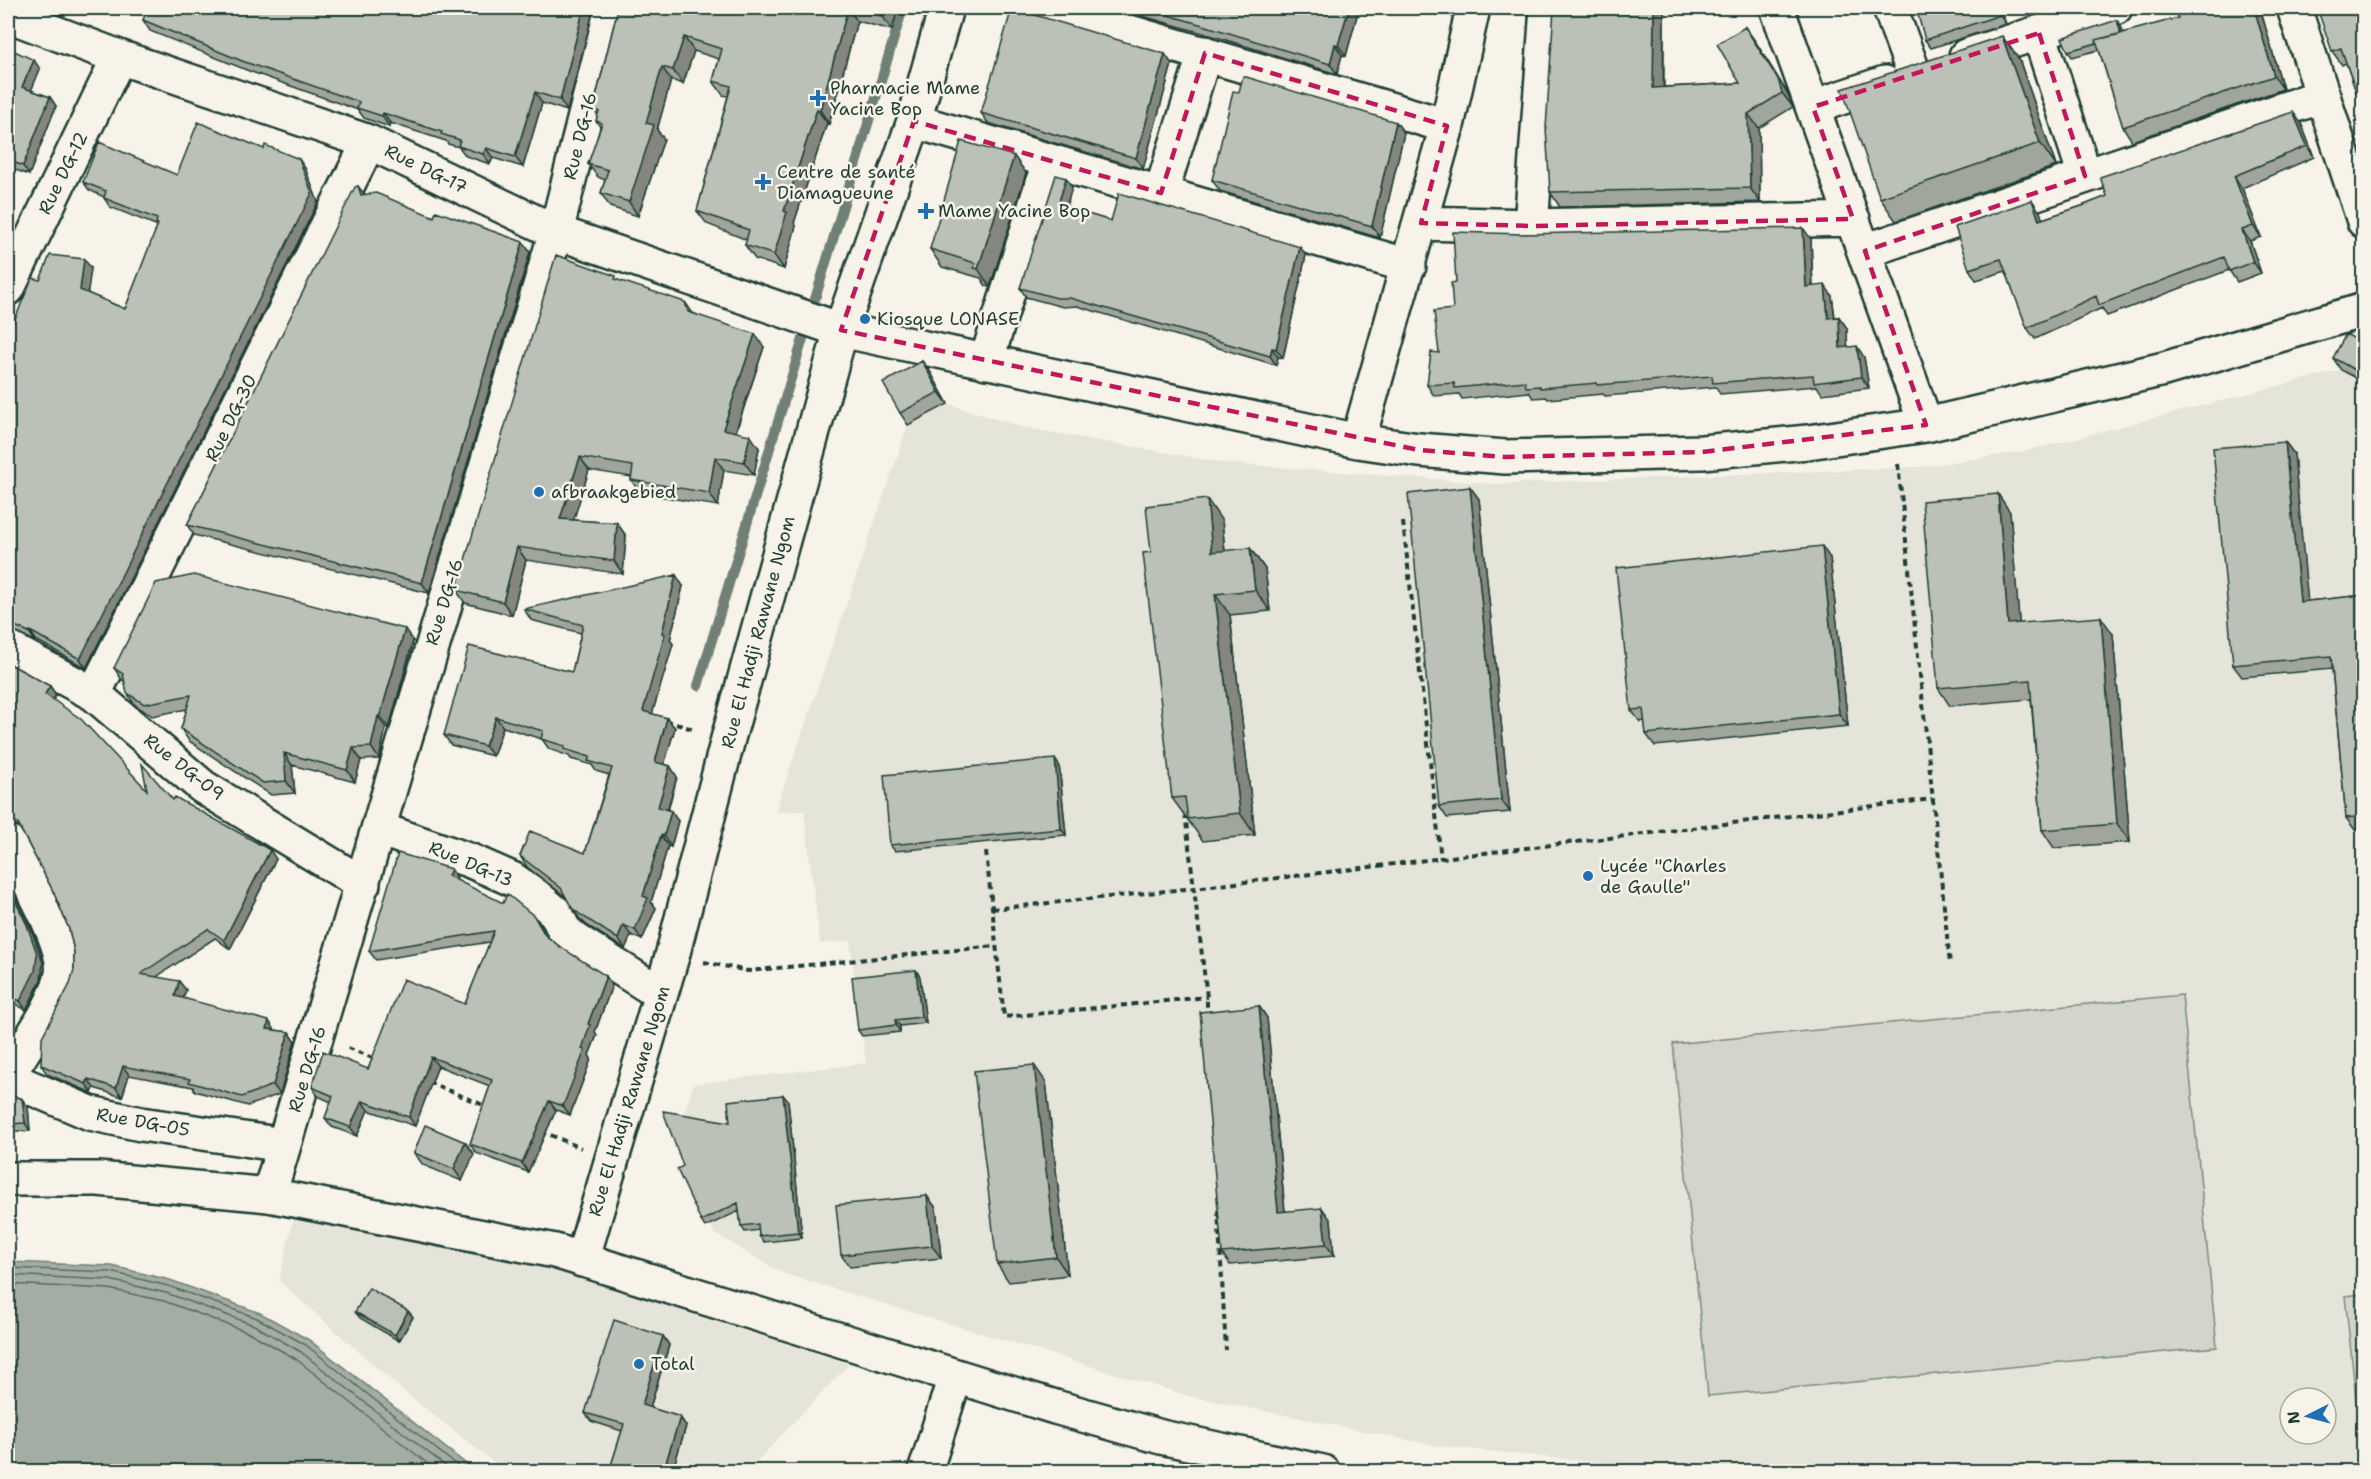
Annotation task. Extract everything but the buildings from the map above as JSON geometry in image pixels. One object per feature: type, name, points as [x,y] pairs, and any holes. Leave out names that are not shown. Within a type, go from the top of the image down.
[{"type":"main road","name":"Rue DG-16","points":[[269,1195],[556,232],[612,8]]},
{"type":"main road","name":"Rue El Hadji Rawane Ngom","points":[[582,1260],[674,953],[728,738],[841,330],[914,121],[946,8]]},
{"type":"main road","points":[[1048,8],[1447,126]]},
{"type":"main road","points":[[1358,441],[1447,126],[1473,8]]},
{"type":"main road","points":[[1531,226],[1547,8]]},
{"type":"main road","points":[[1777,8],[1926,425]]},
{"type":"main road","points":[[1890,8],[1914,74]]},
{"type":"main road","points":[[1813,106],[2115,8]]},
{"type":"main road","points":[[2294,8],[2364,221]]},
{"type":"main road","name":"Rue DG-17","points":[[8,15],[119,57],[369,142],[556,232],[841,330],[1358,441],[1419,450],[1505,457],[1702,452],[1808,442],[1926,425],[2164,369],[2364,310]]},
{"type":"main road","points":[[2039,33],[2085,176]]},
{"type":"main road","points":[[1161,193],[1205,53]]},
{"type":"main road","name":"Rue DG-12","points":[[8,288],[119,57]]},
{"type":"main road","points":[[1865,251],[2322,96]]},
{"type":"main road","points":[[914,121],[1409,266]]},
{"type":"main road","name":"Rue DG-30","points":[[94,694],[369,142]]},
{"type":"main road","points":[[986,362],[1048,162]]},
{"type":"main road","points":[[1421,223],[1531,226],[1853,219]]},
{"type":"main road","name":"Rue DG-09","points":[[8,648],[94,694],[203,787],[363,885]]},
{"type":"main road","name":"Rue DG-13","points":[[379,829],[471,861],[512,879],[556,913],[564,930],[577,941],[661,994]]},
{"type":"main road","points":[[8,842],[54,937],[62,963],[62,973],[54,997],[8,1077]]},
{"type":"main road","name":"Rue DG-05","points":[[8,1077],[90,1113],[141,1124],[284,1145]]},
{"type":"main road","points":[[10,1178],[98,1179],[269,1195],[555,1251],[955,1377],[1161,1437],[1323,1472]]},
{"type":"main road","points":[[925,1472],[955,1377]]},
{"type":"path","points":[[1894,429],[1950,964]]},
{"type":"path","points":[[1402,522],[1441,858]]},
{"type":"path","points":[[665,721],[728,738]]},
{"type":"path","points":[[992,909],[1195,888],[1932,799]]},
{"type":"path","points":[[1184,809],[1207,997],[1207,1024]]},
{"type":"path","points":[[986,852],[1004,1017],[1207,997]]},
{"type":"path","points":[[674,953],[748,971],[996,946]]},
{"type":"path","points":[[317,1034],[383,1062]]},
{"type":"path","points":[[426,1081],[492,1109]]},
{"type":"path","points":[[535,1128],[611,1161]]},
{"type":"path","points":[[1217,1199],[1226,1350]]},
{"type":"highlighted area","points":[[2039,33],[2085,176],[1865,251],[1926,425],[1702,452],[1505,457],[1419,450],[841,330],[914,121],[1161,193],[1205,53],[1447,126],[1421,223],[1531,226],[1853,219],[1813,107]]},
{"type":"shaded area","name":"Lycée \"Charles de Gaulle\"","points":[[2341,370],[2363,382],[2363,1471],[1660,1469],[1438,1446],[1189,1396],[782,1273],[714,1233],[693,1184],[683,1119],[693,1084],[866,1063],[850,941],[820,944],[804,811],[775,812],[908,425],[948,404],[1022,427],[1224,463],[1498,484],[1918,467],[2022,452]]},
{"type":"shaded area","points":[[2182,995],[2217,1347],[1708,1396],[1673,1044]]},
{"type":"shaded area","points":[[294,1216],[482,1255],[555,1253],[607,1287],[849,1364],[748,1471],[505,1471],[404,1392],[279,1281]]},
{"type":"shaded area","points":[[2363,1294],[2363,1408],[2357,1409],[2345,1296]]},
{"type":"water","points":[[8,1262],[112,1266],[170,1280],[260,1313],[309,1340],[475,1471],[8,1471]]},
{"type":"waterway","points":[[698,686],[903,8]]},
{"type":"place","name":"Pharmacie Mame Yacine Bop","points":[[818,98]]},
{"type":"place","name":"Centre de santé Diamagueune","points":[[763,182]]},
{"type":"place","name":"Mame Yacine Bop","points":[[926,211]]},
{"type":"place","name":"Kiosque LONASE","points":[[865,319]]},
{"type":"place","name":"afbraakgebied","points":[[539,492]]},
{"type":"place","name":"Lycée \"Charles de Gaulle\"","points":[[1588,876]]},
{"type":"place","name":"Total","points":[[639,1364]]}]
